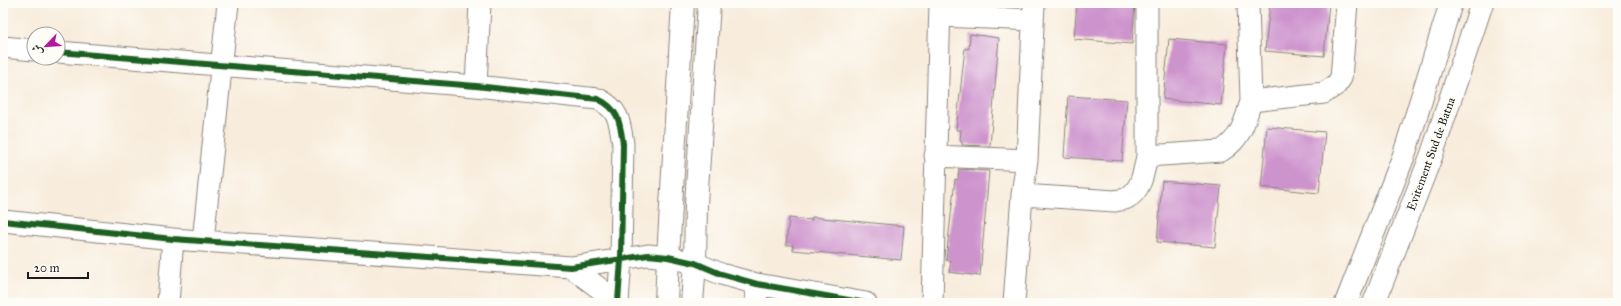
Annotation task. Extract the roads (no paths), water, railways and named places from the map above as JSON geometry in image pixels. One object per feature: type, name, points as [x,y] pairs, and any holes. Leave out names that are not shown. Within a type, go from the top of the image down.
[{"type":"main road","points":[[666,303],[683,3]]},
{"type":"main road","points":[[692,303],[695,263],[696,204],[709,3]]},
{"type":"main road","name":"Evitement Sud de Batna","points":[[1348,296],[1404,155],[1452,3]]},
{"type":"main road","name":"Evitement Sud de Batna","points":[[1374,303],[1432,154],[1482,3]]},
{"type":"street","points":[[203,242],[228,3]]},
{"type":"street","points":[[476,86],[480,3]]},
{"type":"street","points":[[1022,195],[1115,201],[1128,198],[1136,190],[1142,178],[1147,156],[1147,3]]},
{"type":"street","points":[[1147,156],[1221,151],[1229,146],[1244,126],[1251,102],[1248,3]]},
{"type":"street","points":[[1251,102],[1324,93],[1336,85],[1341,78],[1347,3]]},
{"type":"street","points":[[932,303],[940,9],[1033,11],[1027,160],[1022,195],[1014,303]]},
{"type":"street","points":[[3,47],[26,49]]},
{"type":"street","points":[[66,53],[476,86],[598,99],[606,102],[614,110],[621,125],[623,144],[621,260],[618,302]]},
{"type":"street","points":[[935,156],[1027,160]]},
{"type":"street","points":[[3,221],[203,242],[572,267],[648,256],[668,257],[695,263],[721,274],[757,293],[866,303]]},
{"type":"street","points":[[168,303],[173,239]]},
{"type":"street","points":[[572,267],[618,302]]},
{"type":"street","points":[[1336,303],[1348,296]]}]
